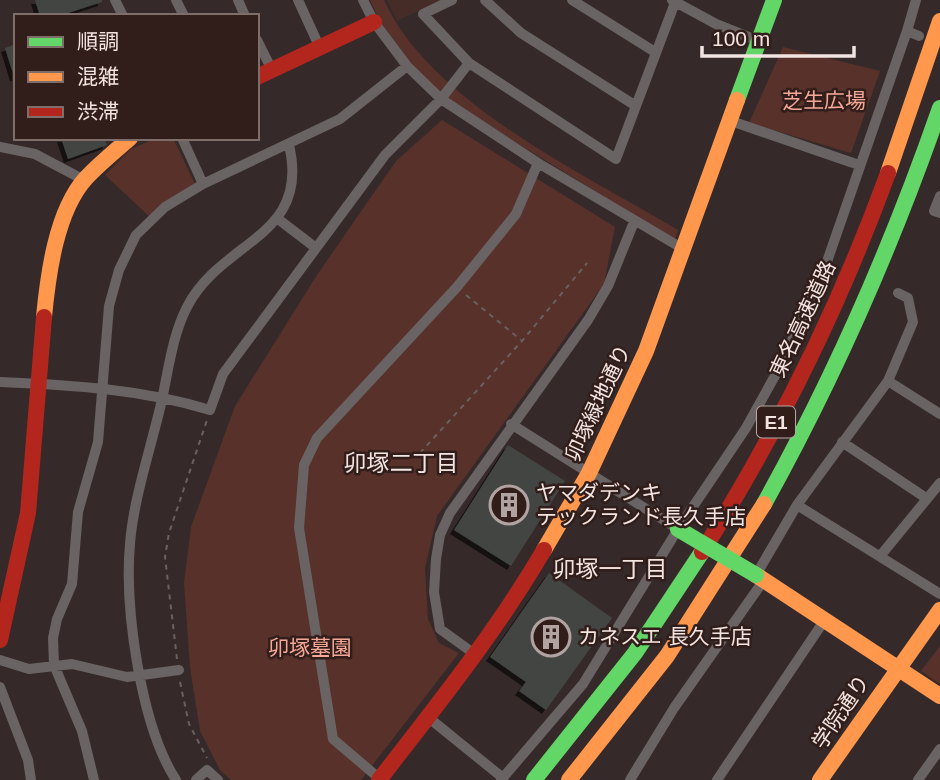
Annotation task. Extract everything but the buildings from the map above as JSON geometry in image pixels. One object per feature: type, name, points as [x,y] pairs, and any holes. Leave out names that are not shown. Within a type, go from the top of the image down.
[{"type":"main road","name":"卯塚緑地通り","points":[[379,779],[477,655],[548,548],[589,474],[628,396],[685,250],[774,0]]},
{"type":"main road","points":[[265,74],[374,22]]},
{"type":"main road","name":"東名高速道路","points":[[534,780],[637,651],[701,555],[759,456],[825,325],[868,226],[940,22]]},
{"type":"main road","name":"E1","points":[[569,780],[657,668],[741,544],[784,470],[848,342],[893,239],[940,108]]},
{"type":"main road","points":[[0,640],[28,513],[48,276],[60,227],[84,180],[128,140]]},
{"type":"main road","points":[[678,529],[760,577],[940,696]]},
{"type":"main road","name":"学院通り","points":[[820,780],[896,668],[940,610]]},
{"type":"street","points":[[298,0],[320,48]]},
{"type":"street","points":[[363,0],[374,22],[407,66],[442,99],[538,163],[685,250]]},
{"type":"street","points":[[452,0],[423,14],[469,63],[616,159],[674,1],[716,24],[761,42]]},
{"type":"street","points":[[485,0],[521,33],[636,106]]},
{"type":"street","points":[[572,0],[655,52]]},
{"type":"street","points":[[429,718],[502,779],[583,684],[678,529],[734,447],[777,372],[822,276],[916,0]]},
{"type":"street","points":[[907,31],[919,36]]},
{"type":"street","points":[[259,48],[265,74]]},
{"type":"street","points":[[0,382],[163,396],[210,410],[223,374],[385,155],[442,99],[469,63]]},
{"type":"street","points":[[94,780],[82,731],[54,666],[54,629],[72,584],[78,512],[97,442],[110,306],[119,270],[136,235],[164,207],[203,184],[340,119],[407,66]]},
{"type":"street","points":[[731,121],[859,165]]},
{"type":"street","points":[[183,140],[203,184]]},
{"type":"street","points":[[176,780],[163,760],[148,722],[128,582],[130,541],[180,324],[197,290],[220,265],[278,219],[291,195],[294,178],[289,145]]},
{"type":"street","points":[[0,146],[35,154],[84,180]]},
{"type":"street","points":[[379,779],[333,739],[299,528],[304,465],[317,438],[457,288],[516,214],[538,163]]},
{"type":"street","points":[[940,196],[934,211],[940,213]]},
{"type":"street","points":[[278,219],[316,248]]},
{"type":"street","points":[[477,655],[440,629],[434,592],[440,534],[450,513],[511,424],[588,320],[608,286],[634,222]]},
{"type":"street","points":[[630,780],[760,577],[797,505],[888,381],[913,322],[908,298],[898,293]]},
{"type":"street","points":[[888,381],[939,411]]},
{"type":"street","points":[[511,424],[678,529]]},
{"type":"street","points":[[842,442],[926,498]]},
{"type":"street","points":[[881,555],[940,483]]},
{"type":"street","points":[[797,505],[940,594]]},
{"type":"street","points":[[716,780],[824,621]]},
{"type":"street","points":[[0,660],[29,669],[72,664],[118,676],[141,676],[179,670]]},
{"type":"street","points":[[0,687],[4,714],[28,760],[31,780]]},
{"type":"street","points":[[918,780],[940,749]]},
{"type":"street","points":[[196,780],[207,770],[218,780]]},
{"type":"path","points":[[420,453],[522,341],[587,263]]},
{"type":"path","points":[[457,288],[522,341]]},
{"type":"path","points":[[207,770],[212,765],[189,724],[179,670],[165,557],[169,533],[210,410]]},
{"type":"shaded area","points":[[387,0],[442,0],[397,21]]},
{"type":"green space","points":[[370,0],[384,0],[406,37],[436,71],[472,103],[556,160],[678,230],[675,240],[452,103],[410,64],[380,21]]},
{"type":"green space","name":"芝生広場","points":[[783,47],[880,71],[851,153],[749,123]]},
{"type":"green space","name":"卯塚墓園","points":[[442,120],[615,227],[604,284],[437,516],[425,568],[428,619],[439,643],[459,653],[361,780],[231,780],[220,770],[200,731],[190,667],[184,583],[191,527],[235,406],[317,275],[396,161]]},
{"type":"green space","points":[[152,140],[174,140],[196,186],[151,218],[105,175],[131,149]]},
{"type":"green space","points":[[940,646],[940,684],[921,671]]},
{"type":"traffic: fast","points":[[737,100],[774,0]]},
{"type":"traffic: fast","points":[[764,504],[815,408],[861,310],[940,108]]},
{"type":"traffic: fast","points":[[678,529],[756,575]]},
{"type":"traffic: fast","points":[[534,780],[635,653],[702,552]]},
{"type":"traffic: slow","points":[[888,173],[940,21]]},
{"type":"traffic: slow","points":[[544,550],[589,473],[646,351],[737,100]]},
{"type":"traffic: slow","points":[[44,317],[55,244],[67,208],[86,178],[128,140]]},
{"type":"traffic: slow","points":[[569,780],[667,656],[764,504]]},
{"type":"traffic: slow","points":[[756,575],[940,696]]},
{"type":"traffic: slow","points":[[820,780],[940,610]]},
{"type":"traffic: jam","points":[[259,76],[374,22]]},
{"type":"traffic: jam","points":[[702,552],[756,461],[805,367],[849,271],[888,173]]},
{"type":"traffic: jam","points":[[0,640],[28,513],[44,317]]},
{"type":"traffic: jam","points":[[379,780],[486,639],[544,550]]},
{"type":"place","name":"ヤマダデンキ テックランド長久手店","points":[[509,505]]},
{"type":"place","name":"カネスエ 長久手店","points":[[551,637]]},
{"type":"district","name":"卯塚二丁目","points":[[401,463]]},
{"type":"district","name":"卯塚一丁目","points":[[610,569]]}]
